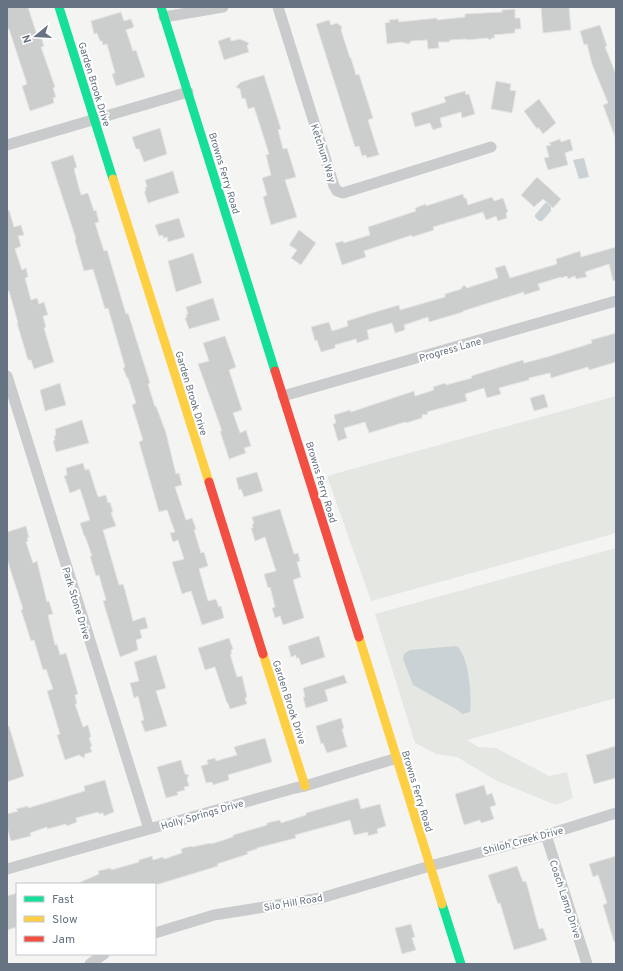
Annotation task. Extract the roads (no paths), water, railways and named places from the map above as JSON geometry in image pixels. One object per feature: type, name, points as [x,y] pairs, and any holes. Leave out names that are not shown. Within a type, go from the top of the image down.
[{"type":"street","name":"Garden Brook Drive","points":[[59,7],[305,786]]},
{"type":"street","points":[[162,12],[223,7]]},
{"type":"street","name":"Ketchum Way","points":[[278,7],[334,186],[338,191],[343,193],[490,147]]},
{"type":"street","name":"Browns Ferry Road","points":[[162,12],[461,964]]},
{"type":"street","points":[[7,145],[188,92]]},
{"type":"street","name":"Progress Lane","points":[[283,396],[616,301]]},
{"type":"street","name":"Park Stone Drive","points":[[7,376],[149,829]]},
{"type":"street","name":"Holly Springs Drive","points":[[7,869],[305,786],[397,758]]},
{"type":"street","name":"Shiloh Creek Drive","points":[[430,866],[616,813]]},
{"type":"street","name":"Coach Lamp Drive","points":[[546,834],[587,964]]},
{"type":"street","name":"Silo Hill Road","points":[[156,933],[214,915],[321,898],[430,866]]},
{"type":"street","points":[[90,964],[103,955]]}]
